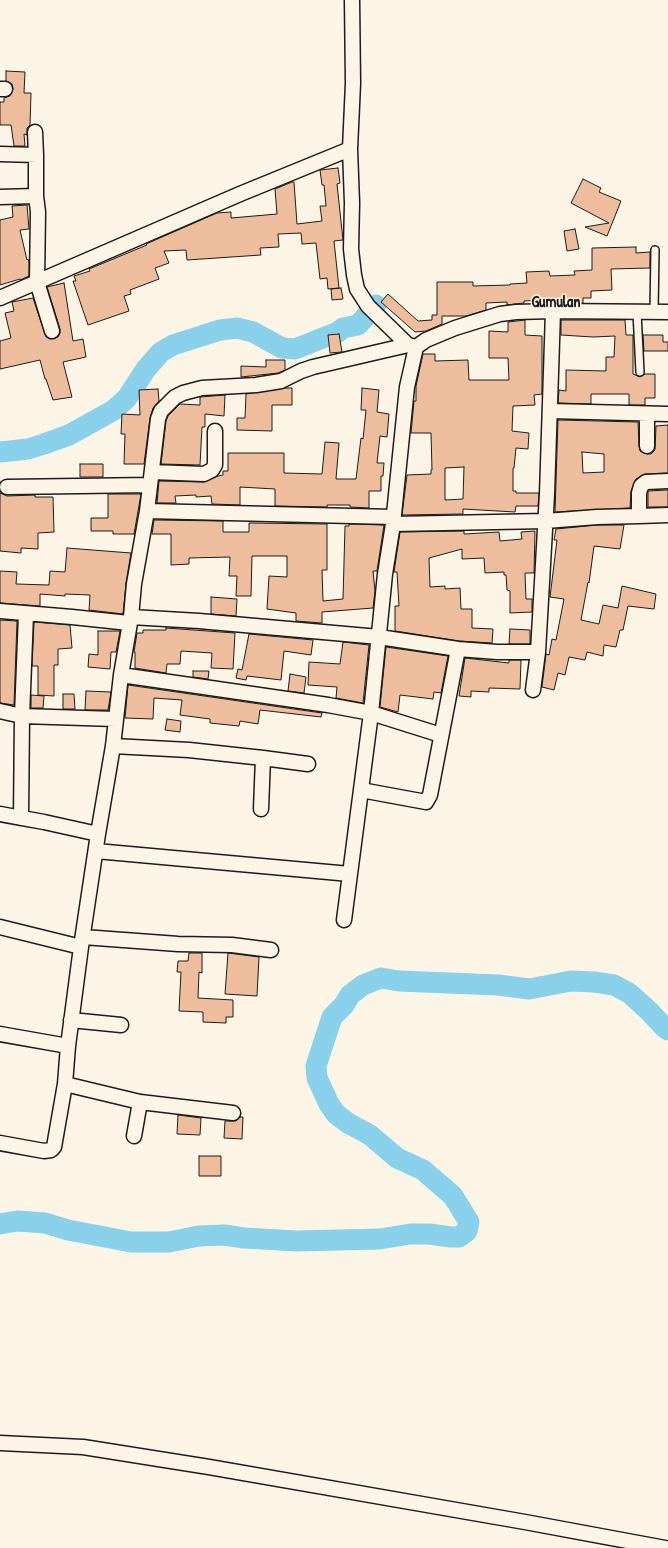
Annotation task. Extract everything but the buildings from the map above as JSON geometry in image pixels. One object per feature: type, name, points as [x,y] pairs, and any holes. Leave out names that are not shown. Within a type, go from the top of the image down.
[{"type":"street","points":[[352,0],[353,83],[350,149],[352,203],[351,249],[354,276],[357,289],[365,302],[412,346]]},
{"type":"street","points":[[35,132],[36,196],[38,212],[37,282],[52,331]]},
{"type":"street","points":[[0,298],[240,194],[350,149]]},
{"type":"street","points":[[0,154],[36,155]]},
{"type":"street","points":[[0,198],[30,195],[36,196]]},
{"type":"street","points":[[0,1143],[44,1152],[53,1149],[65,1084],[71,1020],[82,942],[113,746],[134,584],[147,511],[158,419],[161,411],[175,397],[183,393],[202,388],[256,385],[277,382],[313,367],[412,346],[456,328],[500,314],[554,311],[661,312]]},
{"type":"street","points":[[533,690],[538,652],[546,521],[554,311]]},
{"type":"street","points":[[344,920],[371,713],[412,346]]},
{"type":"street","points":[[550,411],[668,414]]},
{"type":"street","points":[[647,414],[647,446]]},
{"type":"street","points":[[6,487],[151,479],[204,474],[212,470],[215,465],[215,431]]},
{"type":"street","points":[[640,516],[639,493],[641,486],[646,482],[668,481]]},
{"type":"street","points":[[147,511],[393,521],[546,521],[597,517],[668,515]]},
{"type":"street","points":[[0,611],[130,620],[199,621],[379,637],[458,649],[497,652],[538,652]]},
{"type":"street","points":[[21,818],[22,716],[26,614]]},
{"type":"street","points":[[361,790],[426,802],[430,795],[458,649]]},
{"type":"street","points":[[122,675],[328,705],[371,713],[441,735]]},
{"type":"street","points":[[0,712],[22,716],[116,719]]},
{"type":"street","points":[[113,746],[189,750],[308,764]]},
{"type":"street","points":[[261,809],[263,758]]},
{"type":"street","points":[[0,814],[98,834]]},
{"type":"street","points":[[96,851],[350,874]]},
{"type":"street","points":[[0,927],[82,942],[232,944],[271,950]]},
{"type":"street","points":[[71,1020],[121,1025]]},
{"type":"street","points":[[0,1034],[68,1046]]},
{"type":"street","points":[[65,1084],[140,1102],[233,1113]]},
{"type":"street","points":[[134,1136],[140,1102]]},
{"type":"street","points":[[0,1444],[83,1447],[525,1522],[666,1548]]},
{"type":"lane","points":[[655,250],[661,312]]},
{"type":"lane","points":[[637,312],[640,372]]},
{"type":"waterway","points":[[0,452],[28,449],[69,435],[114,410],[127,398],[146,369],[161,352],[173,345],[220,330],[237,328],[253,332],[282,348],[295,349],[338,332],[343,328],[358,325],[376,305]]},
{"type":"waterway","points":[[0,1224],[17,1221],[45,1223],[68,1230],[131,1242],[169,1242],[199,1236],[224,1235],[244,1238],[297,1241],[380,1239],[410,1234],[459,1237],[467,1231],[469,1222],[453,1196],[423,1170],[397,1158],[370,1135],[348,1123],[336,1114],[329,1104],[317,1078],[316,1066],[332,1017],[344,1005],[350,995],[363,985],[381,978],[399,981],[498,985],[529,989],[571,981],[594,982],[614,985],[629,993],[668,1030]]},
{"type":"district","name":"Gumulan","points":[[556,303]]}]
